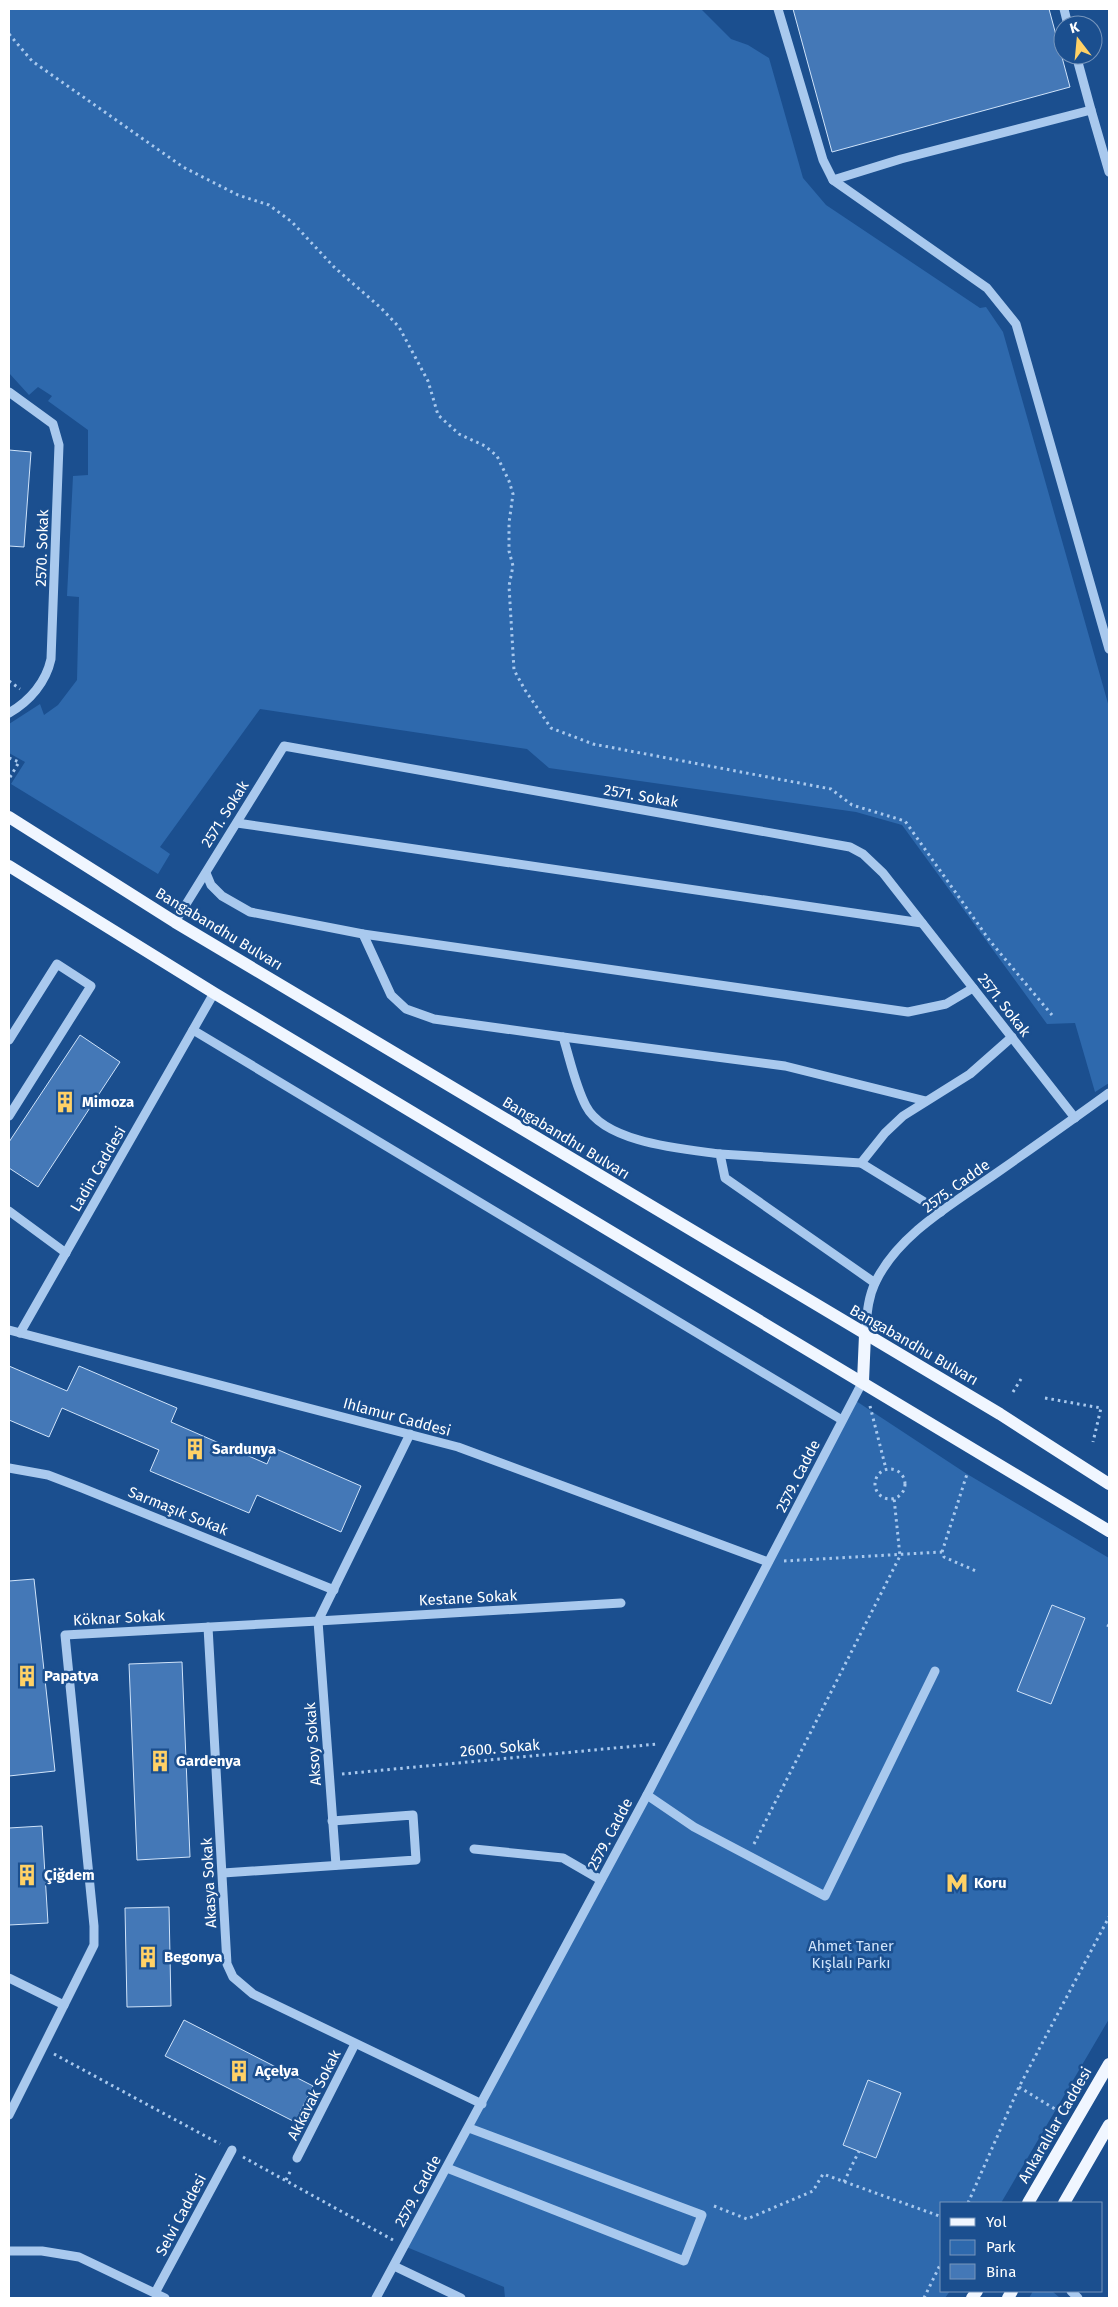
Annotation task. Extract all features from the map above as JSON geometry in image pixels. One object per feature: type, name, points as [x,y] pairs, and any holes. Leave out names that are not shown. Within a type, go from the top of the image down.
[{"type":"main road","name":"Bangabandhu Bulvarı","points":[[9,817],[175,922],[1000,1414],[1109,1484]]},
{"type":"main road","points":[[9,866],[214,993],[863,1381],[1109,1531]]},
{"type":"main road","points":[[863,1381],[865,1335]]},
{"type":"main road","name":"Ankaralılar Caddesi","points":[[1029,2202],[1109,2064]]},
{"type":"main road","points":[[1065,2202],[1109,2125]]},
{"type":"street","points":[[778,9],[823,160],[833,180],[987,288],[1016,324],[1109,648]]},
{"type":"street","points":[[1079,65],[1109,172]]},
{"type":"street","points":[[833,180],[901,159],[1091,110]]},
{"type":"street","name":"2570. Sokak","points":[[9,392],[53,424],[59,445],[51,659],[47,673],[38,687],[9,713]]},
{"type":"street","name":"2571. Sokak","points":[[175,922],[284,746],[850,847],[875,863],[1075,1118]]},
{"type":"street","points":[[237,822],[922,923]]},
{"type":"street","points":[[206,873],[216,891],[229,902],[244,910],[363,934],[908,1012],[946,1004],[973,988]]},
{"type":"street","points":[[363,934],[391,995],[406,1009],[434,1019],[784,1066],[926,1101]]},
{"type":"street","points":[[9,1040],[57,964],[92,986],[9,1116]]},
{"type":"street","name":"Ladin Caddesi","points":[[20,1333],[214,993]]},
{"type":"street","points":[[193,1030],[842,1420]]},
{"type":"street","points":[[563,1037],[586,1107],[601,1121],[620,1133],[662,1146],[720,1154],[861,1164],[941,1212]]},
{"type":"street","points":[[861,1164],[885,1133],[926,1101],[970,1074],[1012,1037]]},
{"type":"street","name":"2575. Cadde","points":[[865,1335],[869,1298],[875,1283],[893,1255],[941,1212],[1109,1093]]},
{"type":"street","points":[[720,1154],[725,1178],[875,1283]]},
{"type":"street","points":[[9,1211],[66,1253]]},
{"type":"street","name":"Ihlamur Caddesi","points":[[9,1330],[410,1434],[482,1456],[768,1562]]},
{"type":"street","name":"2579. Cadde","points":[[376,2298],[647,1795],[863,1381]]},
{"type":"street","points":[[318,1621],[410,1434]]},
{"type":"street","name":"Sarmaşık Sokak","points":[[9,1468],[48,1475],[334,1590]]},
{"type":"street","name":"Kestane Sokak","points":[[318,1621],[621,1603]]},
{"type":"street","name":"Köknar Sokak","points":[[9,2115],[92,1950],[94,1938],[65,1635],[318,1621]]},
{"type":"street","name":"Aksoy Sokak","points":[[318,1621],[336,1865]]},
{"type":"street","name":"Akasya Sokak","points":[[208,1627],[227,1964],[233,1977],[253,1994],[482,2104]]},
{"type":"street","points":[[647,1795],[694,1827],[826,1896],[934,1671]]},
{"type":"street","points":[[223,1873],[416,1860],[413,1815],[332,1821]]},
{"type":"street","points":[[474,1848],[563,1858],[601,1880]]},
{"type":"street","points":[[9,1978],[64,2005]]},
{"type":"street","name":"Akkavak Sokak","points":[[297,2158],[355,2044]]},
{"type":"street","points":[[447,2168],[684,2261],[702,2215],[469,2128]]},
{"type":"street","name":"Selvi Caddesi","points":[[155,2293],[232,2150]]},
{"type":"street","points":[[9,2251],[42,2251],[78,2257],[165,2298]]},
{"type":"street","points":[[394,2266],[460,2298]]},
{"type":"path","points":[[9,34],[32,61],[183,167],[238,195],[269,205],[292,222],[334,267],[381,308],[399,327],[428,381],[438,415],[459,434],[484,446],[497,456],[509,481],[513,494],[509,551],[513,566],[509,596],[514,670],[551,728],[593,744],[831,790],[852,805],[905,821],[990,941],[1052,1015]]},
{"type":"path","points":[[9,758],[19,762],[9,779]]},
{"type":"path","points":[[1013,1392],[1022,1379]]},
{"type":"path","points":[[1045,1398],[1101,1408],[1093,1442]]},
{"type":"path","points":[[870,1406],[886,1469]]},
{"type":"path","points":[[886,1469],[900,1473],[905,1482],[902,1492],[894,1498],[881,1496],[876,1488],[878,1475],[886,1469]]},
{"type":"path","points":[[967,1474],[942,1552],[944,1557],[976,1571]]},
{"type":"path","points":[[748,1856],[900,1556],[894,1498]]},
{"type":"path","points":[[768,1562],[900,1556],[942,1552]]},
{"type":"path","name":"2600. Sokak","points":[[329,1776],[674,1743]]},
{"type":"path","points":[[968,2202],[1019,2087],[1109,1917]]},
{"type":"path","points":[[43,2047],[404,2246]]},
{"type":"path","points":[[1019,2087],[1063,2114]]},
{"type":"path","points":[[844,2182],[858,2151]]},
{"type":"path","points":[[702,2215],[706,2203],[747,2219],[813,2192],[823,2174],[940,2216]]},
{"type":"path","points":[[924,2298],[940,2265]]},
{"type":"green space","points":[[9,9],[701,9],[731,39],[748,45],[769,58],[803,178],[826,205],[980,308],[986,307],[1003,332],[1109,707],[1109,1083],[1095,1092],[1075,1023],[1047,1024],[902,825],[856,812],[549,768],[527,749],[260,709],[160,847],[170,854],[158,874],[11,784],[25,762],[9,753],[9,724],[40,704],[44,715],[58,705],[77,680],[79,597],[67,596],[73,476],[88,475],[88,430],[48,401],[52,396],[38,387],[29,395],[9,373]]},
{"type":"green space","name":"Ahmet Taner Kışlalı Parkı","points":[[853,1399],[967,1474],[1109,1558],[1109,2019],[1002,2202],[940,2202],[940,2292],[949,2292],[945,2298],[505,2298],[504,2287],[404,2246]]},
{"type":"green space","points":[[1032,2292],[1053,2292],[1060,2298],[1029,2298]]},
{"type":"building","points":[[793,9],[1049,9],[1053,24],[1053,65],[1064,65],[1070,87],[832,152]]},
{"type":"building","points":[[9,450],[31,452],[24,547],[9,546]]},
{"type":"building","name":"Mimoza","points":[[80,1035],[120,1062],[38,1187],[9,1168],[9,1142]]},
{"type":"building","name":"Sardunya","points":[[9,1366],[67,1391],[79,1366],[177,1408],[171,1422],[267,1464],[274,1448],[361,1486],[341,1532],[257,1495],[249,1513],[150,1471],[159,1450],[62,1408],[49,1437],[9,1420]]},
{"type":"building","name":"Papatya","points":[[34,1579],[55,1771],[9,1776],[9,1581]]},
{"type":"building","points":[[1052,1605],[1085,1618],[1051,1704],[1017,1691]]},
{"type":"building","name":"Gardenya","points":[[182,1662],[190,1857],[137,1860],[129,1664]]},
{"type":"building","name":"Çiğdem","points":[[42,1826],[48,1923],[9,1925],[9,1828]]},
{"type":"building","name":"Begonya","points":[[169,1907],[171,2006],[127,2007],[125,1908]]},
{"type":"building","name":"Açelya","points":[[184,2020],[313,2086],[295,2122],[165,2056]]},
{"type":"building","points":[[868,2080],[901,2093],[876,2158],[843,2145]]},
{"type":"place","name":"Mimoza","points":[[65,1102]]},
{"type":"place","name":"Sardunya","points":[[195,1449]]},
{"type":"place","name":"Papatya","points":[[27,1676]]},
{"type":"place","name":"Gardenya","points":[[160,1761]]},
{"type":"place","name":"Çiğdem","points":[[27,1875]]},
{"type":"place","name":"Koru","points":[[957,1883]]},
{"type":"place","name":"Begonya","points":[[148,1957]]},
{"type":"place","name":"Açelya","points":[[239,2071]]}]
